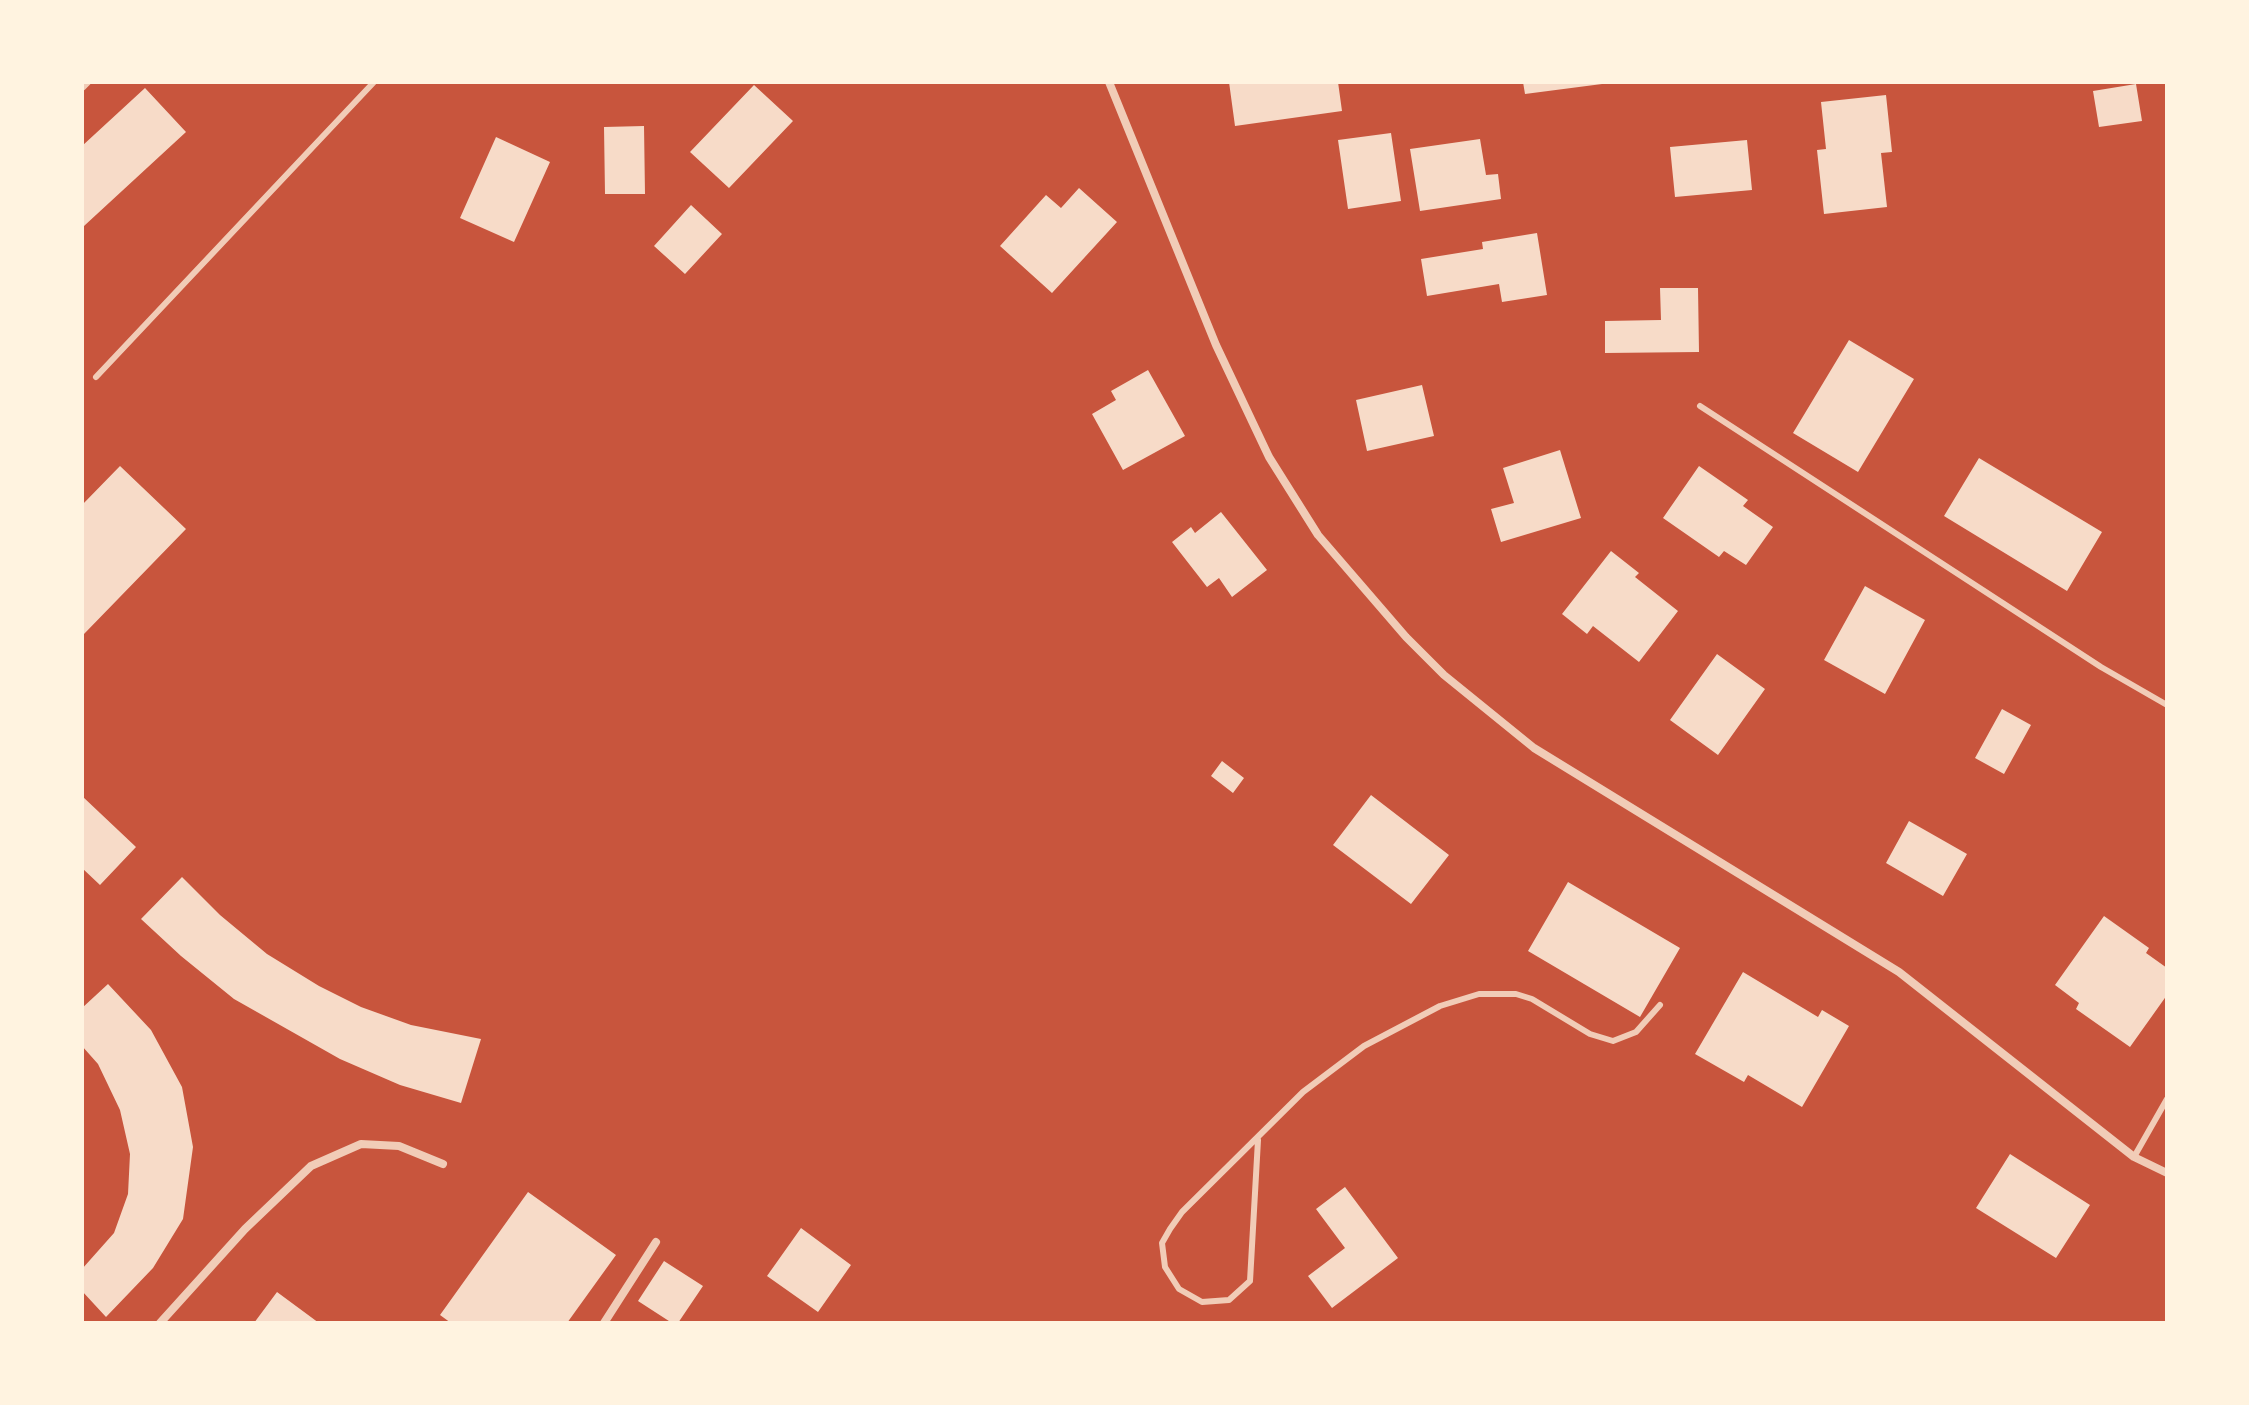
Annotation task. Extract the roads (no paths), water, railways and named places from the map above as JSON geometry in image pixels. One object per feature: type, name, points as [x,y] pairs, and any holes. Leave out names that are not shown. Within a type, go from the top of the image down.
[{"type":"street","points":[[82,87],[87,82]]},
{"type":"street","points":[[1109,82],[1216,345],[1269,457],[1318,535],[1383,613],[1444,675],[1534,748],[1899,972],[2134,1157],[2167,1173]]},
{"type":"street","points":[[160,1323],[245,1229],[311,1166],[361,1144],[399,1146],[443,1164]]},
{"type":"street","points":[[604,1323],[656,1242]]},
{"type":"lane","points":[[96,377],[374,82]]},
{"type":"lane","points":[[1700,406],[2101,667],[2167,705]]},
{"type":"lane","points":[[1258,1140],[1250,1281],[1229,1300],[1202,1302],[1190,1297],[1172,1280],[1165,1267],[1162,1243],[1182,1212],[1325,1074],[1403,1023],[1459,999],[1479,994],[1516,994],[1550,1008],[1590,1034],[1613,1041],[1636,1032],[1660,1005]]},
{"type":"lane","points":[[2134,1157],[2167,1099]]}]
